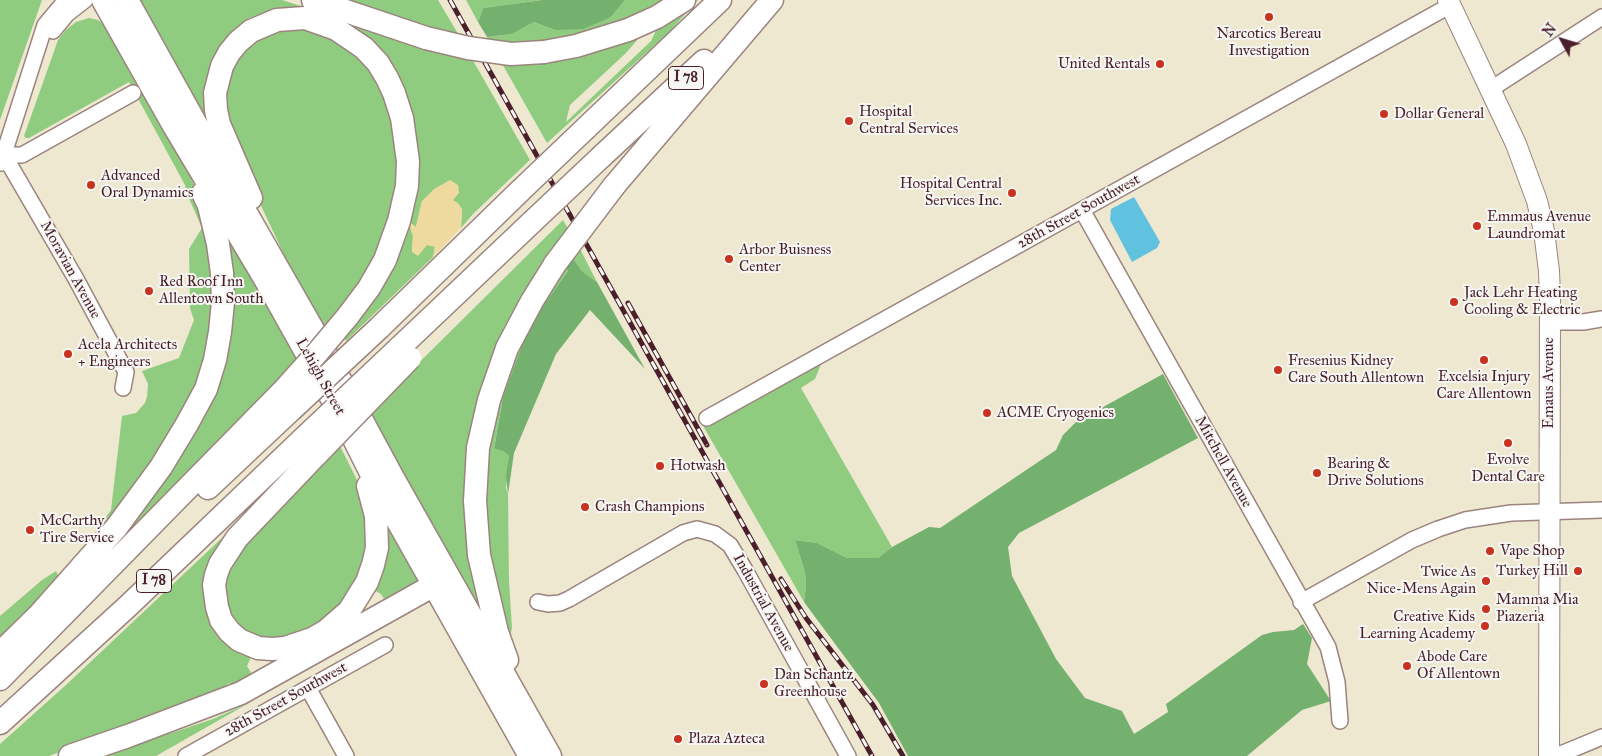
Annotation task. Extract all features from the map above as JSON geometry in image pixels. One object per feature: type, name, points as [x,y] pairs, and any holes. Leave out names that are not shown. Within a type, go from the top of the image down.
[{"type":"highway","name":"Lehigh Street","points":[[103,0],[174,126],[265,279],[351,433],[374,479],[441,581],[540,750]]},
{"type":"highway","name":"Lehigh Street","points":[[127,0],[312,328],[398,486],[441,581]]},
{"type":"highway","points":[[312,0],[426,38],[468,48],[502,53],[544,52],[576,46],[614,35],[657,16],[684,0]]},
{"type":"highway","name":"I 78","points":[[0,683],[63,626],[287,400],[379,328],[720,0]]},
{"type":"highway","points":[[540,750],[497,632],[479,555],[475,501],[480,440],[488,400],[516,329],[556,264],[614,186],[771,0]]},
{"type":"highway","name":"I 78","points":[[0,723],[128,606],[312,444],[404,354],[529,225],[771,0]]},
{"type":"highway","points":[[0,679],[287,400],[318,354],[369,288],[384,260],[399,221],[407,186],[408,161],[402,118],[394,93],[383,70],[364,48],[351,37],[329,26],[305,18],[290,18],[276,20],[251,31],[229,53],[218,79],[215,93],[216,110],[219,124],[248,190],[312,328]]},
{"type":"highway","points":[[0,653],[38,616],[116,528],[161,467],[206,388],[215,360],[220,332],[223,302],[221,263],[216,234],[208,206],[174,126]]},
{"type":"highway","points":[[312,444],[237,538],[220,564],[216,575],[215,596],[221,620],[239,640],[258,648],[285,648],[306,641],[326,631],[349,611],[367,582],[376,548],[376,516],[372,496],[351,433]]},
{"type":"highway","points":[[70,756],[128,736],[241,692],[441,581]]},
{"type":"main road","name":"Emaus Avenue","points":[[1449,3],[1516,144],[1537,200],[1544,231],[1549,271],[1549,756]]},
{"type":"street","points":[[2,161],[45,25],[66,0]]},
{"type":"street","points":[[20,108],[48,38],[67,14],[84,0]]},
{"type":"street","name":"28th Street Southwest","points":[[707,418],[1082,210],[1449,3]]},
{"type":"street","points":[[1491,89],[1602,17]]},
{"type":"street","points":[[2,161],[22,154],[133,93]]},
{"type":"street","name":"Moravian Avenue","points":[[2,161],[76,279],[126,372],[123,388]]},
{"type":"street","name":"Mitchell Avenue","points":[[1082,210],[1328,647],[1337,682],[1340,721]]},
{"type":"street","points":[[1549,322],[1583,322],[1602,319]]},
{"type":"street","points":[[1301,602],[1389,552],[1438,529],[1465,520],[1492,515],[1602,510]]},
{"type":"street","name":"Industrial Avenue","points":[[538,602],[548,604],[560,603],[569,599],[683,534],[698,529],[715,534],[730,545],[745,570],[848,756]]},
{"type":"street","name":"28th Street Southwest","points":[[186,756],[385,645]]},
{"type":"street","points":[[308,688],[346,756]]},
{"type":"street","points":[[1556,756],[1602,737]]},
{"type":"green space","points":[[0,0],[42,0],[0,120]]},
{"type":"green space","points":[[134,0],[282,0],[307,8],[276,9],[249,18],[223,45],[227,155]]},
{"type":"green space","points":[[339,0],[438,0],[460,37]]},
{"type":"green space","points":[[466,0],[543,0],[483,8],[478,22]]},
{"type":"green space","points":[[543,0],[625,0],[611,17],[583,29],[555,30],[534,22],[512,34],[487,37],[478,22],[483,8]]},
{"type":"green space","points":[[625,0],[666,0],[640,15],[566,39],[510,43],[489,41],[487,37],[512,34],[534,22],[555,30],[611,17]]},
{"type":"green space","points":[[692,0],[698,0],[668,33],[547,143],[500,60],[640,37],[625,54],[570,105],[566,122],[651,41],[661,20]]},
{"type":"green space","points":[[335,17],[471,57],[530,160],[473,214],[461,228],[462,209],[422,201],[416,227],[409,222],[413,236],[412,252],[427,245],[435,246],[433,257],[346,341],[342,336],[417,159],[417,138],[412,116],[366,37],[352,25]]},
{"type":"green space","points":[[89,18],[98,20],[108,27],[134,74],[133,77],[147,96],[202,200],[214,246],[212,318],[208,350],[189,406],[147,470],[145,469],[123,501],[96,533],[111,510],[122,416],[136,413],[145,403],[147,397],[148,384],[142,371],[179,358],[194,320],[190,308],[189,249],[202,228],[185,185],[129,82],[29,138],[24,136],[58,40],[76,22]]},
{"type":"green space","points":[[280,25],[337,35],[377,76],[396,130],[398,198],[373,269],[322,336],[235,150],[222,92],[237,54]]},
{"type":"green space","points":[[563,220],[570,232],[480,407],[490,626],[366,415]]},
{"type":"green space","points":[[221,225],[299,361],[109,551],[199,422]]},
{"type":"green space","points":[[579,247],[597,282],[582,271],[572,257]]},
{"type":"green space","points":[[572,257],[582,271],[597,282],[645,369],[590,310],[556,354],[514,453],[508,494],[506,476],[509,456],[503,451],[494,449],[503,397],[522,345],[538,313],[568,271],[565,266]]},
{"type":"green space","points":[[565,266],[568,271],[538,313],[522,345],[503,397],[494,449],[503,451],[509,456],[506,488],[508,494],[509,581],[512,628],[508,646],[488,557],[484,487],[492,422],[518,344]]},
{"type":"green space","points":[[821,364],[815,379],[801,388],[892,547],[878,558],[847,558],[817,543],[795,540],[805,572],[804,602],[698,417],[715,423]]},
{"type":"green space","points":[[1163,374],[1198,438],[1019,533],[1008,547],[1012,576],[1056,659],[1085,698],[1122,711],[1134,734],[1168,712],[1166,704],[1262,635],[1294,630],[1303,624],[1312,638],[1307,664],[1331,701],[1302,710],[1247,756],[908,756],[879,703],[804,602],[805,572],[795,540],[817,543],[847,558],[878,558],[892,547],[929,527],[940,528],[1056,450],[1063,435],[1076,422]]},
{"type":"green space","points":[[338,442],[368,506],[366,549],[354,582],[340,604],[318,625],[272,642],[245,632],[228,614],[223,578],[234,557]]},
{"type":"green space","points":[[378,510],[419,573],[419,583],[386,602],[381,594],[370,588]]},
{"type":"green space","points":[[224,536],[224,544],[219,551],[234,649],[251,657],[247,666],[253,676],[234,686],[229,683],[218,693],[149,720],[134,721],[131,726],[49,756],[0,756],[0,744],[66,685]]},
{"type":"green space","points":[[56,571],[59,577],[0,640],[0,616],[42,580]]},
{"type":"green space","points":[[249,703],[156,756],[103,756],[213,719]]},
{"type":"sand","points":[[450,180],[458,185],[459,193],[453,200],[462,209],[461,228],[433,257],[435,247],[427,245],[418,256],[412,252],[413,236],[408,221],[416,227],[422,201],[434,189]]},
{"type":"water","points":[[1134,197],[1160,242],[1157,248],[1132,262],[1110,220],[1111,209]]},
{"type":"railway","points":[[450,0],[872,756]]},
{"type":"railway","points":[[628,303],[707,445]]},
{"type":"railway","points":[[781,579],[806,618],[873,705],[903,756]]},
{"type":"place","name":"Narcotics Bereau Investigation","points":[[1269,17]]},
{"type":"place","name":"United Rentals","points":[[1160,64]]},
{"type":"place","name":"Dollar General","points":[[1384,114]]},
{"type":"place","name":"Hospital Central Services","points":[[849,121]]},
{"type":"place","name":"Advanced Oral Dynamics","points":[[91,185]]},
{"type":"place","name":"Hospital Central Services Inc.","points":[[1012,193]]},
{"type":"place","name":"Emmaus Avenue Laundromat","points":[[1477,226]]},
{"type":"place","name":"Arbor Buisness Center","points":[[729,259]]},
{"type":"place","name":"Red Roof Inn Allentown South","points":[[149,291]]},
{"type":"place","name":"Jack Lehr Heating Cooling & Electric","points":[[1454,302]]},
{"type":"place","name":"Acela Architects + Engineers","points":[[68,354]]},
{"type":"place","name":"Excelsia Injury Care Allentown","points":[[1484,360]]},
{"type":"place","name":"Fresenius Kidney Care South Allentown","points":[[1278,370]]},
{"type":"place","name":"ACME Cryogenics","points":[[987,413]]},
{"type":"place","name":"Evolve Dental Care","points":[[1508,443]]},
{"type":"place","name":"Hotwash","points":[[660,466]]},
{"type":"place","name":"Bearing & Drive Solutions","points":[[1317,473]]},
{"type":"place","name":"Crash Champions","points":[[585,507]]},
{"type":"place","name":"McCarthy Tire Service","points":[[30,530]]},
{"type":"place","name":"Vape Shop","points":[[1490,551]]},
{"type":"place","name":"Turkey Hill","points":[[1578,571]]},
{"type":"place","name":"Twice As Nice-Mens Again","points":[[1486,581]]},
{"type":"place","name":"Mamma Mia Piazeria","points":[[1486,609]]},
{"type":"place","name":"Creative Kids Learning Academy","points":[[1485,626]]},
{"type":"place","name":"Abode Care Of Allentown","points":[[1407,666]]},
{"type":"place","name":"Dan Schantz Greenhouse","points":[[764,684]]},
{"type":"place","name":"Plaza Azteca","points":[[678,739]]}]
